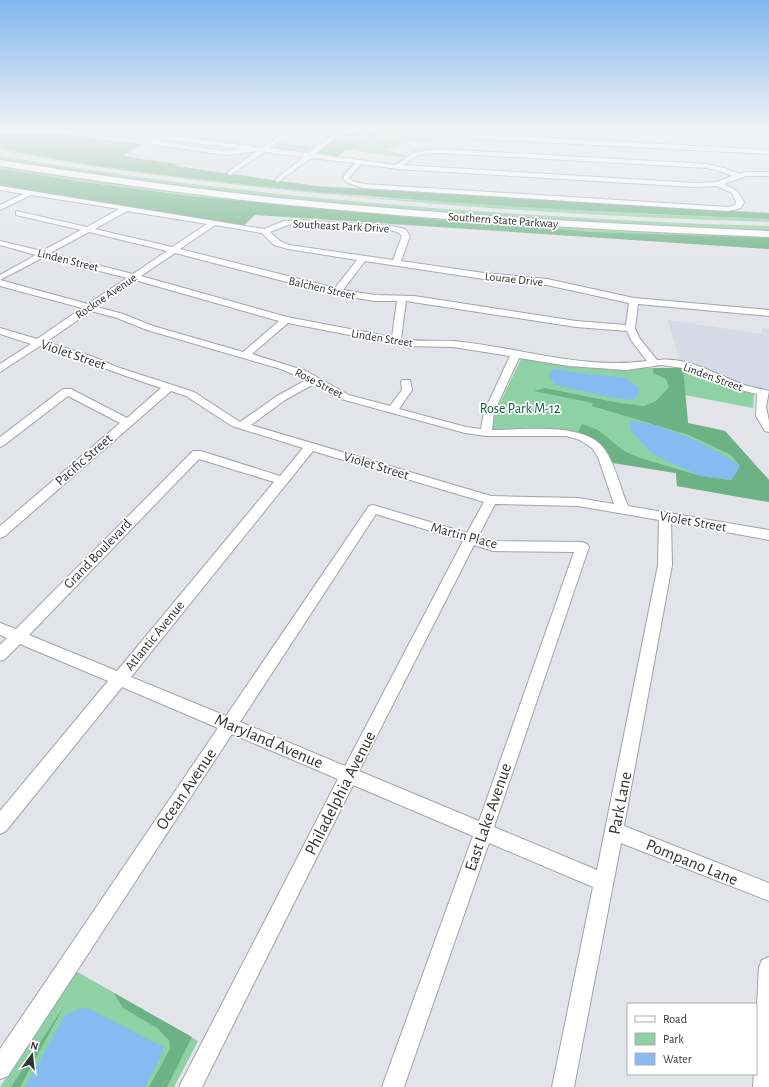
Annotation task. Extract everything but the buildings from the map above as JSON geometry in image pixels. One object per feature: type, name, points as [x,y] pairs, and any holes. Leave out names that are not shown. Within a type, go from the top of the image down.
[{"type":"highway","name":"Southern State Parkway","points":[[132,183],[174,189],[329,206],[573,225],[769,234]]},
{"type":"highway","name":"Southern State Parkway","points":[[194,183],[427,206],[600,218],[769,224]]},
{"type":"street","points":[[352,183],[363,186],[398,189],[728,209],[738,206],[740,202],[735,192],[718,184]]},
{"type":"street","points":[[655,183],[695,185],[721,183]]},
{"type":"street","name":"Southeast Park Drive","points":[[0,188],[265,231],[287,223],[298,222],[392,228],[402,231],[406,236],[396,263]]},
{"type":"street","points":[[0,208],[30,193]]},
{"type":"street","points":[[0,278],[125,209]]},
{"type":"street","name":"Balchen Street","points":[[19,213],[174,250],[337,292],[367,298],[402,298],[576,324],[630,328]]},
{"type":"street","name":"Rockne Avenue","points":[[0,369],[213,223]]},
{"type":"street","name":"Lourae Drive","points":[[265,231],[272,241],[282,246],[484,276],[547,282],[634,301],[769,313]]},
{"type":"street","name":"Linden Street","points":[[0,243],[169,286],[190,294],[286,320],[396,341],[418,344],[453,344],[569,364],[612,367],[626,367],[654,363],[684,365],[709,373],[737,386],[765,393]]},
{"type":"street","points":[[337,292],[363,258]]},
{"type":"street","name":"Rose Street","points":[[0,283],[120,316],[150,328],[285,367],[302,373],[345,397],[465,430],[486,433],[566,433],[587,439],[596,445],[603,454],[622,510]]},
{"type":"street","points":[[396,341],[402,298]]},
{"type":"street","points":[[634,301],[630,328],[636,340],[654,363]]},
{"type":"street","points":[[245,355],[286,320]]},
{"type":"street","name":"Violet Street","points":[[0,331],[88,358],[113,369],[190,394],[236,424],[491,500],[578,502],[769,535]]},
{"type":"street","points":[[486,433],[489,412],[515,355]]},
{"type":"street","points":[[243,426],[281,398],[313,380]]},
{"type":"street","points":[[393,410],[407,390],[406,382]]},
{"type":"street","name":"Pacific Street","points":[[0,533],[169,387]]},
{"type":"street","points":[[0,442],[67,391],[128,423]]},
{"type":"street","points":[[765,393],[760,412],[762,419],[769,429]]},
{"type":"street","name":"Atlantic Avenue","points":[[0,825],[311,446]]},
{"type":"street","name":"Grand Boulevard","points":[[0,655],[197,454],[283,481]]},
{"type":"street","name":"Philadelphia Avenue","points":[[190,1087],[491,500]]},
{"type":"street","name":"Martin Place","points":[[373,509],[493,546],[582,547]]},
{"type":"street","name":"Ocean Avenue","points":[[0,1068],[373,509]]},
{"type":"street","name":"Park Lane","points":[[563,1087],[665,565],[665,517]]},
{"type":"street","name":"East Lake Avenue","points":[[393,1087],[484,831],[582,547]]},
{"type":"street","name":"Maryland Avenue","points":[[0,628],[604,882]]},
{"type":"street","name":"Pompano Lane","points":[[614,831],[769,892]]},
{"type":"street","points":[[766,1082],[769,968]]},
{"type":"shaded area","points":[[668,320],[762,334],[762,328],[769,329],[769,390],[739,384],[712,371],[680,362]]},
{"type":"green space","points":[[0,183],[90,183],[192,196],[420,218],[594,232],[769,238],[769,249],[255,215],[243,226],[0,186]]},
{"type":"green space","points":[[93,183],[114,183],[274,202],[769,236],[769,238],[630,234],[561,230],[245,202]]},
{"type":"green space","points":[[148,183],[184,183],[268,193],[469,211],[682,223],[769,226],[769,231],[612,224],[455,214],[377,208],[220,192]]},
{"type":"green space","points":[[222,183],[250,183],[367,197],[620,213],[769,219],[769,222],[563,213],[461,206],[314,193]]},
{"type":"green space","points":[[234,183],[293,183],[316,186],[769,213],[769,219],[451,203]]},
{"type":"green space","name":"Rose Park M-12","points":[[522,357],[595,368],[683,368],[740,391],[754,394],[753,408],[685,395],[688,423],[725,431],[769,480],[769,502],[677,486],[676,473],[613,463],[604,446],[595,438],[582,433],[551,429],[492,430],[493,417]]},
{"type":"green space","points":[[683,368],[688,423],[725,431],[769,480],[769,502],[677,486],[676,473],[613,463],[606,450],[600,443],[591,437],[578,432],[582,424],[598,430],[624,451],[640,458],[701,476],[731,480],[739,465],[731,455],[689,435],[592,406],[593,403],[534,391],[545,388],[619,403],[644,406],[656,401],[669,387],[666,379],[653,373],[653,369]]},
{"type":"green space","points":[[76,971],[198,1041],[174,1087],[0,1087]]},
{"type":"green space","points":[[114,993],[192,1037],[167,1087],[149,1087],[170,1049],[169,1040],[157,1028],[123,1008]]},
{"type":"green space","points":[[64,1006],[20,1087],[11,1087]]},
{"type":"water","points":[[553,368],[585,374],[624,377],[639,388],[639,395],[632,400],[608,397],[556,385],[549,376]]},
{"type":"water","points":[[629,421],[658,426],[701,443],[740,465],[737,472],[731,480],[701,476],[652,454],[631,431]]},
{"type":"water","points":[[85,1007],[164,1047],[160,1059],[145,1087],[25,1087],[65,1015]]}]
